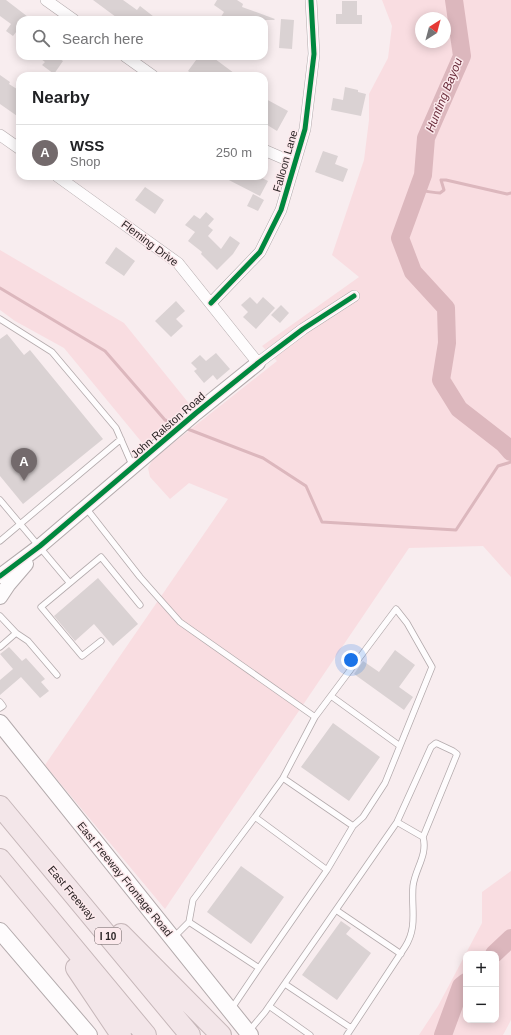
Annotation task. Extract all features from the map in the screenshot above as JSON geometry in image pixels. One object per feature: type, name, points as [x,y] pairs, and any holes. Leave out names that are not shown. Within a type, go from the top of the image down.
[{"type":"highway","name":"East Freeway","points":[[0,806],[190,1035]]},
{"type":"highway","points":[[26,837],[221,1035]]},
{"type":"highway","points":[[0,859],[146,1035]]},
{"type":"highway","points":[[16,878],[121,1035]]},
{"type":"main road","name":"East Freeway Frontage Road","points":[[0,723],[249,1034]]},
{"type":"main road","points":[[0,931],[89,1035]]},
{"type":"street","points":[[46,0],[68,16]]},
{"type":"street","name":"Falloon Lane","points":[[211,303],[260,252],[281,210],[305,129],[314,54],[312,0]]},
{"type":"street","points":[[131,60],[147,72]]},
{"type":"street","points":[[0,135],[16,146]]},
{"type":"street","points":[[268,152],[294,163]]},
{"type":"street","name":"Fleming Drive","points":[[63,180],[178,263],[258,363]]},
{"type":"street","name":"John Ralston Road","points":[[0,576],[40,546],[196,413],[258,363],[303,329],[354,296]]},
{"type":"street","name":"John Ralston Road","points":[[0,597],[40,546]]},
{"type":"lane","points":[[0,319],[52,352],[116,428],[133,468]]},
{"type":"lane","points":[[0,541],[121,439]]},
{"type":"lane","points":[[0,500],[69,582]]},
{"type":"lane","points":[[86,508],[140,577],[180,622],[315,717]]},
{"type":"lane","points":[[101,641],[82,656],[41,607],[69,582],[101,557],[140,605]]},
{"type":"lane","points":[[173,939],[189,922],[193,900],[283,778],[315,717],[396,609],[407,624],[432,667],[385,783],[363,817],[353,826],[327,870],[230,1011]]},
{"type":"lane","points":[[0,616],[16,632],[28,641],[56,675]]},
{"type":"lane","points":[[0,647],[16,632]]},
{"type":"lane","points":[[330,696],[400,746]]},
{"type":"lane","points":[[0,702],[3,706],[0,708]]},
{"type":"lane","points":[[249,1034],[397,822],[433,744],[436,743],[457,754],[423,837],[425,847],[414,885],[413,932],[410,940],[347,1035]]},
{"type":"lane","points":[[283,778],[353,826]]},
{"type":"lane","points":[[255,817],[327,870]]},
{"type":"lane","points":[[397,822],[423,837]]},
{"type":"lane","points":[[336,910],[401,954]]},
{"type":"lane","points":[[189,922],[259,968]]},
{"type":"lane","points":[[285,984],[351,1028]]},
{"type":"lane","points":[[269,1006],[310,1035]]},
{"type":"shaded area","points":[[382,0],[511,0],[511,577],[483,546],[409,548],[165,909],[45,765],[228,499],[189,483],[170,499],[150,477],[148,468],[153,459],[277,361],[262,346],[359,277],[332,255],[364,160],[369,120],[369,94],[388,58],[392,26]]},
{"type":"shaded area","points":[[0,250],[124,323],[191,406],[144,445],[64,348],[15,321],[0,310]]},
{"type":"shaded area","points":[[511,871],[511,1020],[503,1035],[419,1035],[438,1006],[463,959],[463,1023],[499,1023],[499,951],[467,951],[482,923],[482,892]]},
{"type":"building","points":[[0,0],[6,0],[27,16],[16,16],[16,32],[13,36],[6,31],[11,24],[0,16]]},
{"type":"building","points":[[93,0],[123,0],[137,10],[140,6],[153,16],[115,16]]},
{"type":"building","points":[[217,0],[237,0],[243,4],[242,7],[267,16],[222,16],[224,12],[214,5]]},
{"type":"building","points":[[342,1],[357,1],[357,15],[362,15],[362,24],[336,24],[336,14],[342,14]]},
{"type":"building","points":[[268,16],[275,19],[268,20]]},
{"type":"building","points":[[281,19],[294,20],[292,49],[279,48]]},
{"type":"building","points":[[42,60],[63,61],[55,72],[51,72],[42,65],[45,62]]},
{"type":"building","points":[[196,60],[216,60],[233,72],[189,72],[188,71]]},
{"type":"building","points":[[0,75],[16,88],[16,115],[0,104]]},
{"type":"building","points":[[345,87],[358,90],[358,92],[366,94],[361,116],[331,110],[333,98],[343,100]]},
{"type":"building","points":[[268,100],[288,111],[277,131],[268,125]]},
{"type":"building","points":[[323,151],[338,156],[335,164],[348,169],[343,182],[315,172]]},
{"type":"building","points":[[229,180],[268,181],[260,196]]},
{"type":"building","points":[[145,187],[164,200],[155,214],[135,200]]},
{"type":"building","points":[[253,194],[264,200],[258,211],[247,206]]},
{"type":"building","points":[[206,212],[214,219],[208,226],[213,230],[208,236],[221,249],[230,236],[240,243],[233,254],[217,270],[201,254],[202,252],[188,241],[195,232],[185,225],[194,215],[200,219]]},
{"type":"building","points":[[116,247],[135,261],[124,276],[105,263]]},
{"type":"building","points":[[250,297],[257,304],[263,297],[275,308],[256,329],[243,317],[248,312],[241,305]]},
{"type":"building","points":[[176,301],[185,311],[176,319],[183,326],[171,337],[155,321]]},
{"type":"building","points":[[281,305],[289,313],[280,323],[271,315]]},
{"type":"building","points":[[7,334],[24,355],[30,350],[103,439],[23,504],[0,476],[0,339]]},
{"type":"building","points":[[216,353],[230,369],[217,380],[213,375],[204,383],[194,371],[197,369],[191,363],[200,355],[206,361]]},
{"type":"building","points":[[98,578],[138,624],[113,646],[94,624],[75,641],[54,616]]},
{"type":"building","points":[[9,647],[22,661],[26,658],[45,679],[41,682],[49,691],[40,698],[21,677],[0,695],[0,680],[13,669],[0,654]]},
{"type":"building","points":[[395,650],[415,665],[399,687],[413,697],[404,710],[354,674],[363,661],[379,672]]},
{"type":"building","points":[[333,723],[380,757],[349,801],[301,767]]},
{"type":"building","points":[[241,866],[284,897],[251,944],[207,912]]},
{"type":"building","points":[[341,921],[351,928],[346,934],[371,953],[337,1000],[302,975]]},
{"type":"waterway","name":"Hunting Bayou","points":[[454,0],[462,56],[426,138],[423,175],[400,238],[413,272],[446,308],[447,343],[441,380],[459,409],[504,444],[511,452]]},
{"type":"waterway","points":[[417,191],[440,193],[444,190],[441,180],[446,180],[507,194],[511,193]]},
{"type":"waterway","points":[[0,288],[105,351],[165,420],[176,424]]},
{"type":"waterway","points":[[185,428],[263,458],[306,486],[322,522],[456,530],[498,466],[511,462]]},
{"type":"waterway","name":"Hunting Bayou","points":[[497,951],[511,938]]},
{"type":"waterway","name":"Hunting Bayou","points":[[443,1035],[461,986],[463,984]]},
{"type":"cycle path","points":[[211,303],[260,252],[281,210],[305,129],[314,54],[311,0]]},
{"type":"cycle path","points":[[0,576],[40,546],[196,413],[258,363],[303,329],[354,296]]},
{"type":"place","name":"WSS","points":[[24,481]]}]
